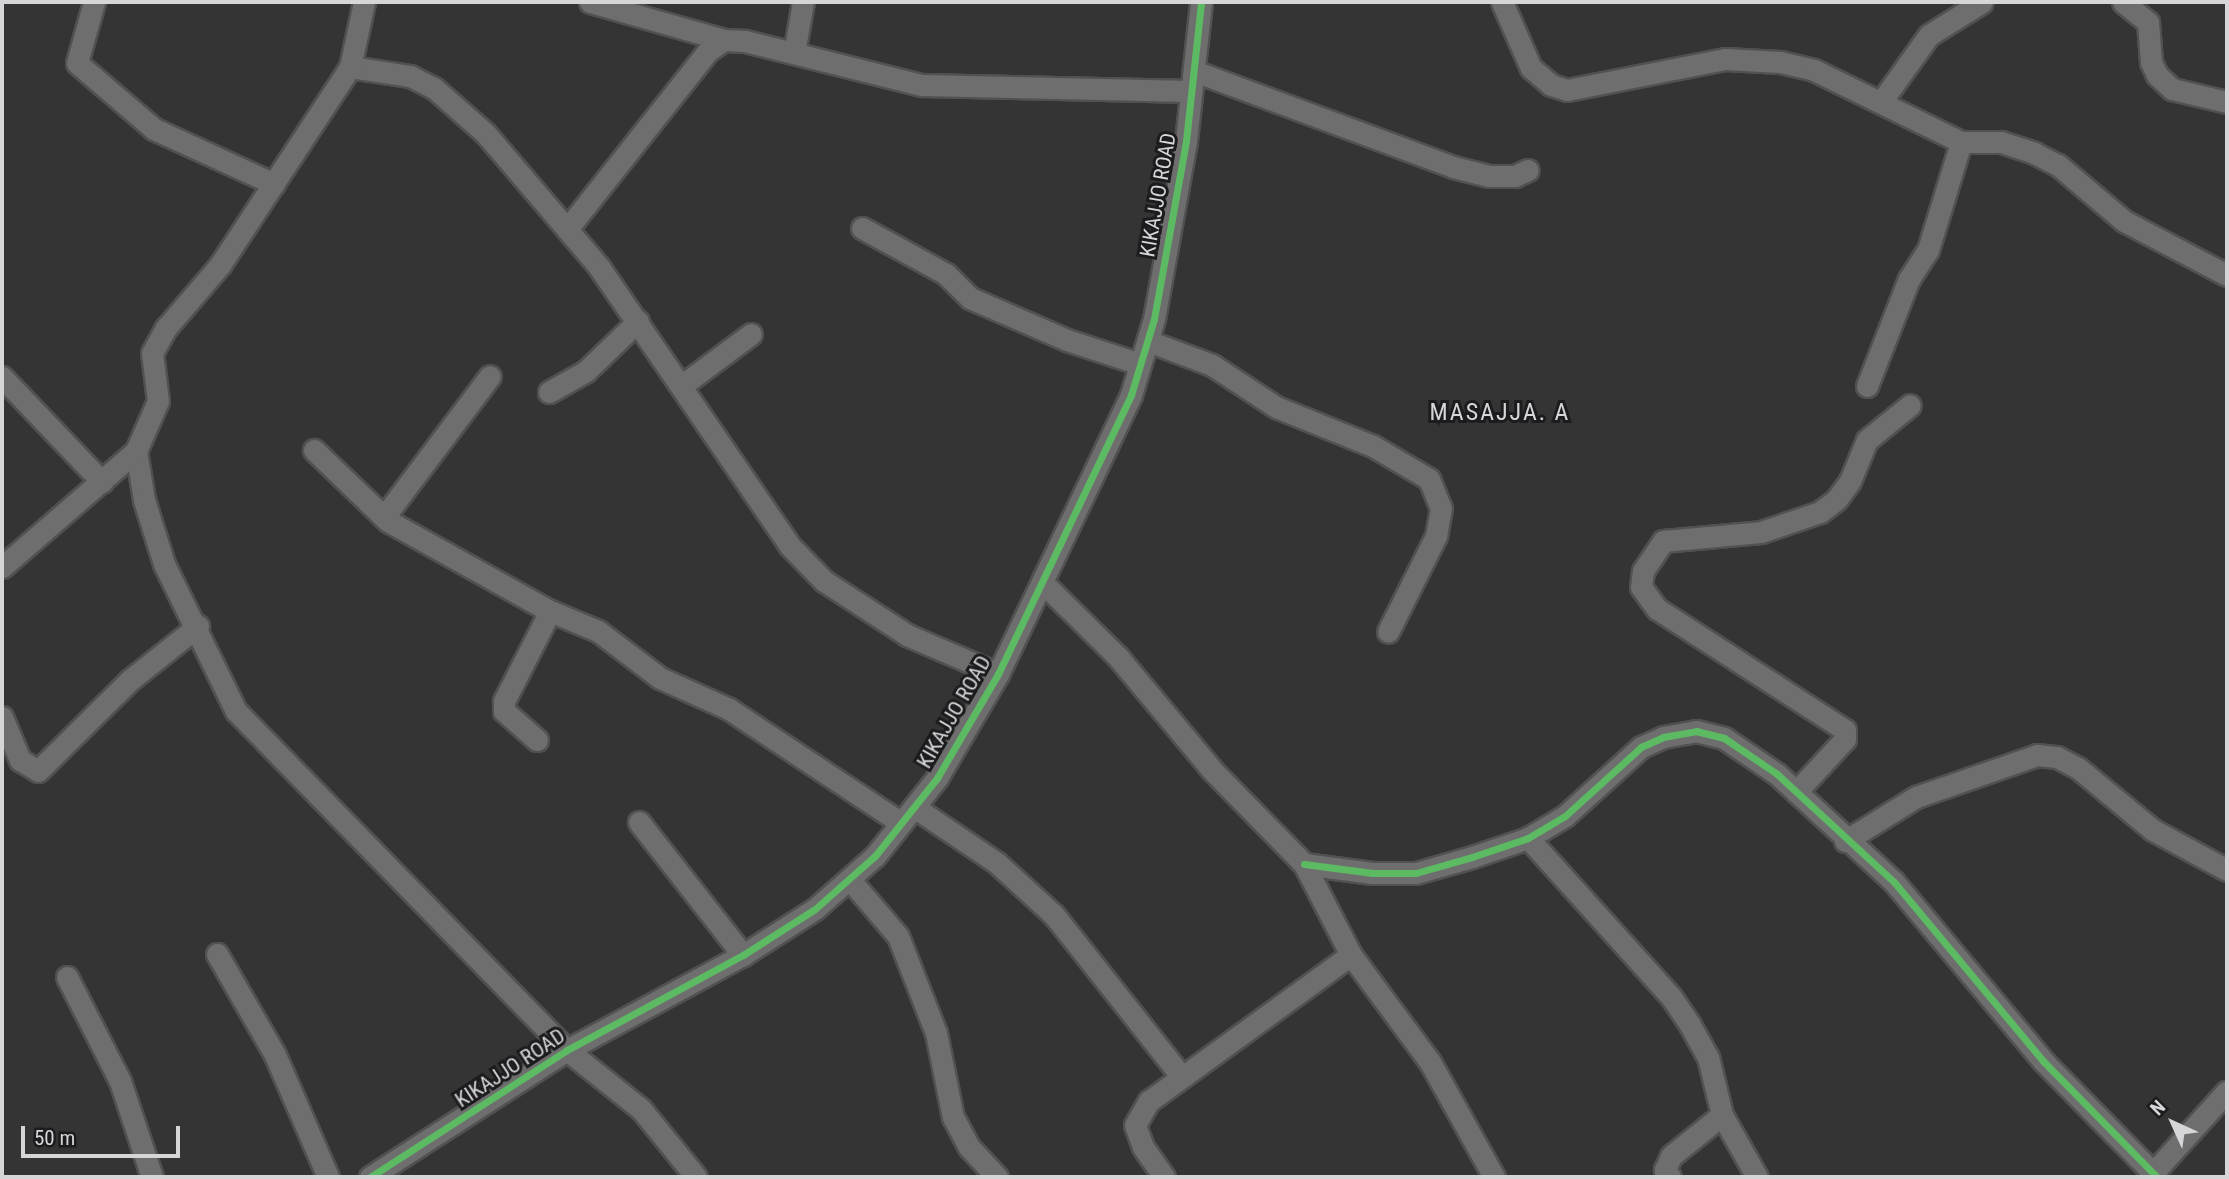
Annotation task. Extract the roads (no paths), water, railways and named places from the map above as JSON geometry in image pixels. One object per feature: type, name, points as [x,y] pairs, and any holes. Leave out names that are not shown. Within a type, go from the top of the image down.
[{"type":"street","points":[[94,2],[77,62],[154,130],[274,184]]},
{"type":"street","points":[[2,567],[136,451],[158,401],[152,353],[274,184],[350,67],[364,2]]},
{"type":"street","points":[[590,2],[724,40],[794,53],[922,85],[1192,81],[1453,167],[1489,176],[1515,176],[1528,170]]},
{"type":"street","points":[[794,53],[803,2]]},
{"type":"street","name":"KIKAJJO ROAD","points":[[370,1177],[567,1050],[743,955],[851,881],[907,815],[971,726],[1110,441],[1148,341],[1192,81],[1201,2]]},
{"type":"street","points":[[1502,2],[1531,68],[1552,85],[1567,90],[1725,59],[1751,58],[1814,70],[1961,142],[2001,142],[2034,153],[2058,165],[2124,221],[2227,275]]},
{"type":"street","points":[[1881,102],[1929,35],[1982,2]]},
{"type":"street","points":[[2123,2],[2148,22],[2151,62],[2157,75],[2172,89],[2227,102]]},
{"type":"street","points":[[568,228],[708,51],[724,40]]},
{"type":"street","points":[[350,67],[410,76],[434,88],[486,134],[568,228],[638,321],[789,545],[824,581],[907,635],[998,674]]},
{"type":"street","points":[[1867,386],[1909,279],[1928,250],[1961,142]]},
{"type":"street","points":[[862,228],[946,274],[970,298],[1067,340],[1140,364]]},
{"type":"street","points":[[549,392],[586,371],[638,321]]},
{"type":"street","points":[[681,386],[751,334]]},
{"type":"street","points":[[1148,341],[1212,365],[1276,407],[1373,446],[1429,479],[1441,508],[1436,536],[1388,632]]},
{"type":"street","points":[[384,517],[490,376]]},
{"type":"street","points":[[2,377],[102,482]]},
{"type":"street","points":[[1796,792],[1844,739],[1844,730],[1657,609],[1641,587],[1643,571],[1663,541],[1761,533],[1820,512],[1850,481],[1867,440],[1910,405]]},
{"type":"street","points":[[314,450],[384,517],[450,558],[550,611],[598,631],[660,678],[729,709],[907,815],[998,863],[1055,915],[1182,1077]]},
{"type":"street","points":[[136,451],[144,500],[164,564],[198,626],[236,711],[567,1050],[641,1109],[696,1177]]},
{"type":"street","points":[[1042,582],[1118,657],[1212,770],[1304,864],[1351,956],[1430,1062],[1494,1177]]},
{"type":"street","points":[[537,740],[504,711],[503,701],[550,611]]},
{"type":"street","points":[[2,717],[20,760],[38,771],[130,680],[198,626]]},
{"type":"street","points":[[1304,864],[1372,873],[1416,873],[1528,838],[1565,816],[1641,747],[1696,731],[1724,738],[1796,792],[1845,841],[1894,883],[2044,1062],[2155,1175],[2227,1091]]},
{"type":"street","points":[[1845,841],[1916,797],[2037,755],[2057,757],[2078,768],[2153,830],[2225,865]]},
{"type":"street","points":[[639,821],[743,955]]},
{"type":"street","points":[[1528,838],[1672,998],[1708,1057],[1722,1115],[1757,1177]]},
{"type":"street","points":[[851,881],[904,947],[936,1033],[953,1117],[969,1147],[997,1177]]},
{"type":"street","points":[[217,954],[275,1055],[328,1177]]},
{"type":"street","points":[[1164,1177],[1143,1147],[1135,1125],[1149,1101],[1351,956]]},
{"type":"street","points":[[67,977],[120,1081],[152,1177]]},
{"type":"street","points":[[1670,1177],[1665,1170],[1671,1156],[1722,1115]]},
{"type":"district","name":"MASAJJA. A","points":[[1500,413]]}]
